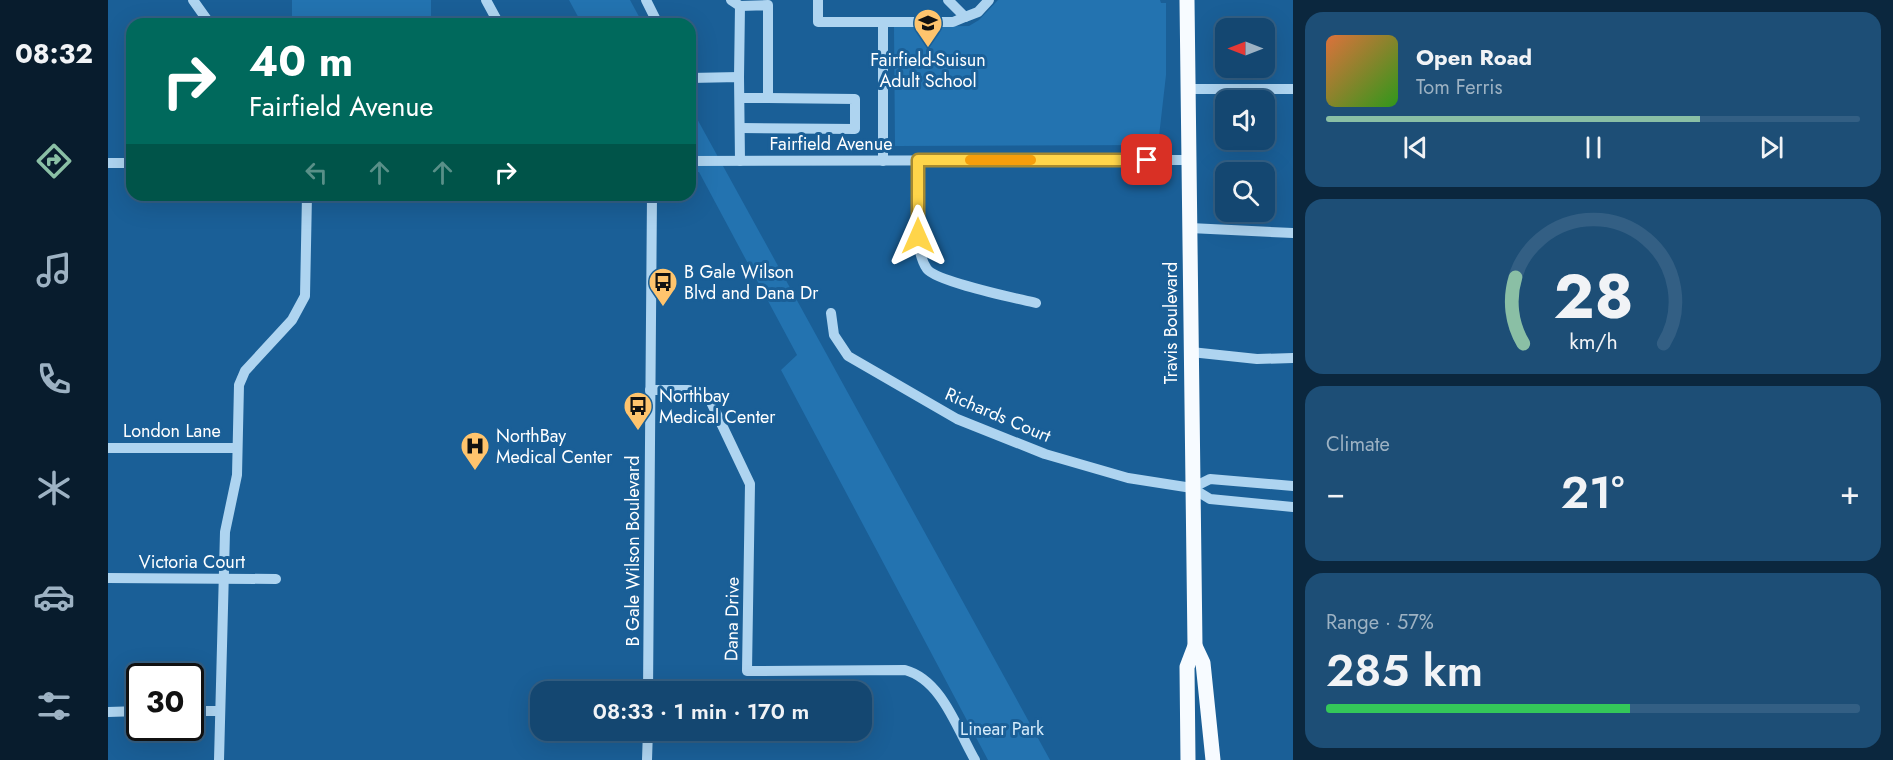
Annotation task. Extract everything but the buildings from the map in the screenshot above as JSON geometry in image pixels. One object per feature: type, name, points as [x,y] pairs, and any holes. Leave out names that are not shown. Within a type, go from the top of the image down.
[{"type":"main road","name":"Travis Boulevard","points":[[1187,0],[1195,646],[1187,667],[1188,760]]},
{"type":"main road","name":"Travis Boulevard","points":[[1195,646],[1203,663],[1213,760]]},
{"type":"street","points":[[193,0],[206,18]]},
{"type":"street","points":[[486,0],[496,18]]},
{"type":"street","points":[[646,0],[655,18]]},
{"type":"street","points":[[818,0],[818,22],[883,23],[953,22],[978,12],[989,0]]},
{"type":"street","points":[[948,0],[965,17]]},
{"type":"street","points":[[740,161],[740,98],[735,3],[768,5],[768,98]]},
{"type":"street","points":[[883,23],[883,161]]},
{"type":"street","points":[[696,78],[739,77]]},
{"type":"street","points":[[1188,89],[1293,89]]},
{"type":"street","points":[[740,98],[855,99],[855,129],[740,128]]},
{"type":"street","points":[[918,160],[918,236],[921,257],[928,271],[944,279],[1036,303]]},
{"type":"street","name":"Fairfield Avenue","points":[[696,161],[1188,160]]},
{"type":"street","points":[[108,163],[126,162]]},
{"type":"street","points":[[219,760],[225,532],[237,475],[237,400],[245,371],[281,336],[299,310],[305,296],[307,201]]},
{"type":"street","name":"B Gale Wilson Boulevard","points":[[648,681],[652,201]]},
{"type":"street","points":[[1190,228],[1293,233]]},
{"type":"street","name":"Richards Court","points":[[831,313],[834,335],[848,356],[957,419],[1045,454],[1128,478],[1192,488]]},
{"type":"street","points":[[1191,352],[1257,359],[1293,358]]},
{"type":"street","name":"Dana Drive","points":[[650,390],[699,392],[711,402],[750,484],[747,671],[905,670],[920,675],[932,685],[975,760]]},
{"type":"street","name":"London Lane","points":[[108,448],[237,448]]},
{"type":"street","points":[[1192,488],[1210,479],[1293,486]]},
{"type":"street","points":[[1192,488],[1210,499],[1293,507]]},
{"type":"street","name":"Victoria Court","points":[[108,578],[276,579]]},
{"type":"street","points":[[108,712],[126,711]]},
{"type":"street","points":[[204,711],[220,711]]},
{"type":"street","points":[[647,760],[648,741]]},
{"type":"green space","points":[[292,0],[431,0],[431,18],[292,18]]},
{"type":"green space","points":[[569,0],[630,0],[640,18],[579,18]]},
{"type":"green space","points":[[998,0],[1160,0],[1161,3],[1166,3],[1166,75],[1158,145],[895,146],[894,27],[969,26],[979,20]]},
{"type":"green space","name":"Linear Park","points":[[696,117],[1050,760],[988,760],[781,370],[797,355],[699,172],[696,172]]},
{"type":"slow traffic","points":[[970,160],[1031,160]]},
{"type":"place","name":"Fairfield-Suisun Adult School","points":[[928,48]]},
{"type":"place","name":"B Gale Wilson Blvd and Dana Dr","points":[[663,308]]},
{"type":"place","name":"Northbay Medical Center","points":[[638,432]]},
{"type":"place","name":"NorthBay Medical Center","points":[[475,472]]},
{"type":"route","points":[[918,236],[918,160],[1147,160]]}]
